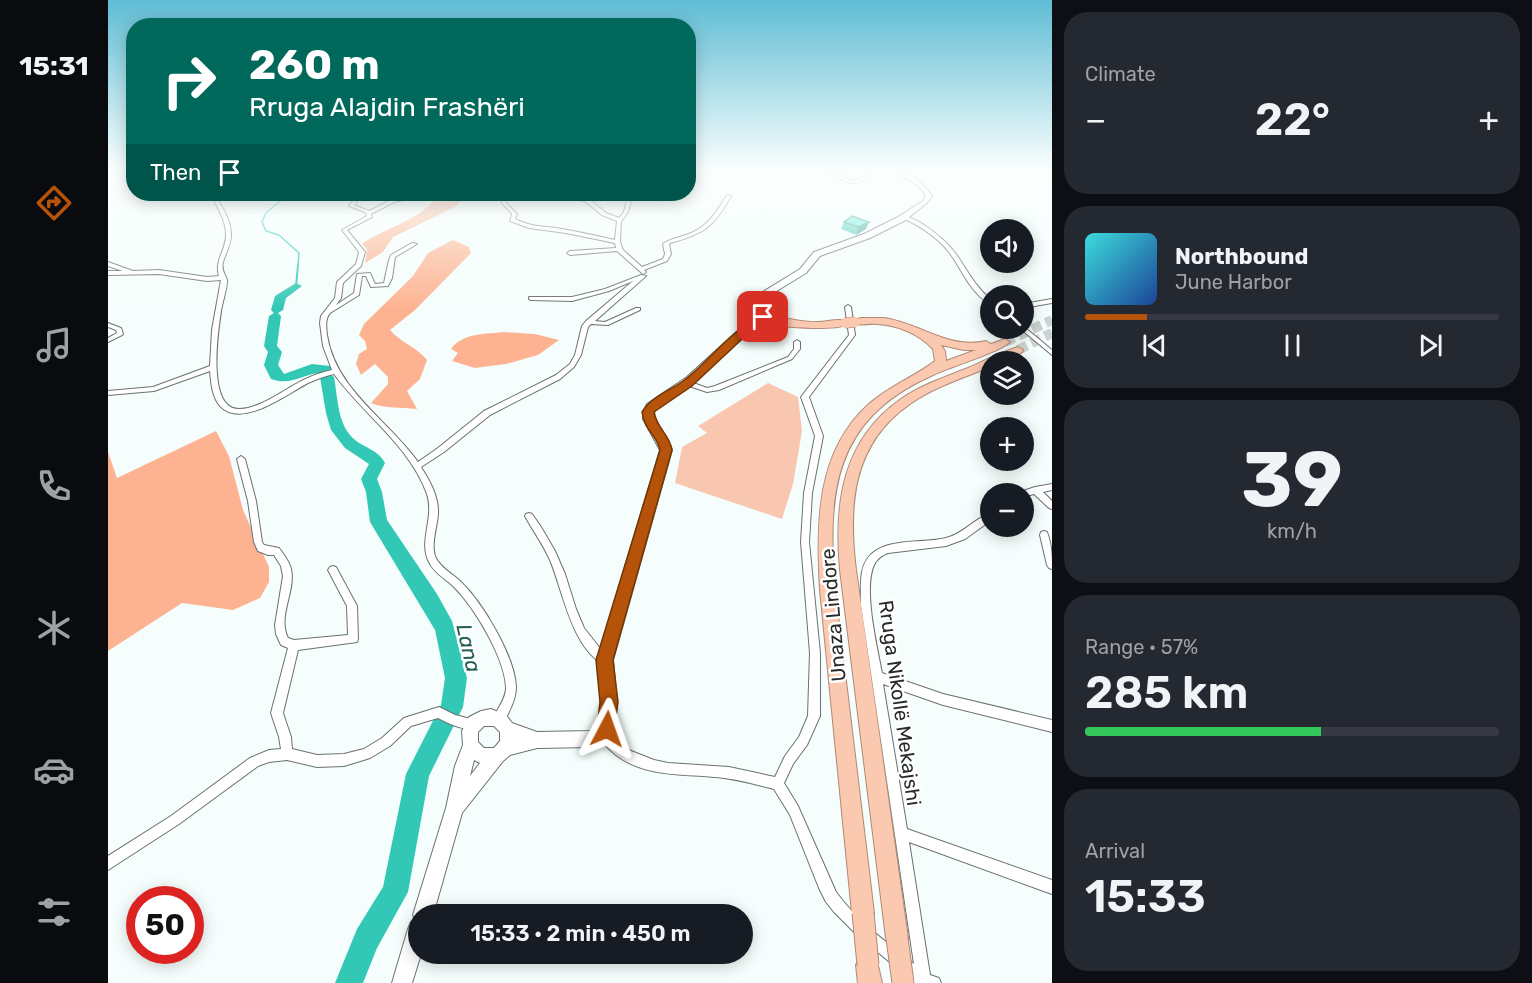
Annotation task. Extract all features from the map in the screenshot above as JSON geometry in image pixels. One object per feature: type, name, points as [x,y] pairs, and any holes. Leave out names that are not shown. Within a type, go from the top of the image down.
[{"type":"highway","points":[[754,317],[816,325],[882,321],[914,330],[943,342],[999,351]]},
{"type":"highway","points":[[831,476],[831,468],[838,450],[860,416],[889,392],[940,362],[942,356],[938,348],[914,330]]},
{"type":"highway","name":"Unaza Lindore","points":[[869,974],[828,595],[826,517],[831,476],[839,455],[859,422],[883,399],[924,376],[980,359]]},
{"type":"highway","name":"Unaza Lindore","points":[[921,982],[897,938],[848,570],[845,509],[859,459],[874,432],[886,418],[908,400],[980,364]]},
{"type":"main road","points":[[537,740],[487,717],[475,725],[470,737],[471,744],[478,755],[484,758],[537,740],[592,739],[603,734],[607,729],[609,714],[604,660],[665,458],[665,444],[650,425],[648,412],[651,407],[688,383],[738,338],[754,317],[765,295],[800,274],[817,254],[867,236],[905,217]]},
{"type":"main road","points":[[455,808],[501,752],[509,735],[504,724]]},
{"type":"main road","points":[[426,904],[455,808],[463,766],[471,744]]},
{"type":"main road","points":[[402,983],[408,963]]},
{"type":"street","points":[[222,217],[230,236],[220,265],[219,272],[224,280],[211,368],[215,387],[223,405],[232,411],[242,411],[264,404],[310,379],[335,372]]},
{"type":"street","points":[[368,217],[344,230],[362,252],[356,268],[340,282],[338,298],[325,314],[323,321],[328,350],[335,372],[417,466],[433,502],[434,516],[430,551],[432,561],[452,578],[474,605],[503,657],[511,687],[504,724]]},
{"type":"street","points":[[514,217],[512,220],[518,224],[531,228],[559,229],[617,242]]},
{"type":"street","points":[[612,217],[620,220]]},
{"type":"street","points":[[622,217],[617,242],[618,249],[642,272]]},
{"type":"street","points":[[531,298],[572,299],[606,290],[665,260],[668,254],[666,244],[668,242],[693,236],[715,217]]},
{"type":"street","points":[[905,217],[915,222],[951,252],[969,281],[980,292]]},
{"type":"street","points":[[325,314],[357,294],[359,275],[369,274],[373,286],[386,285],[393,256],[414,244]]},
{"type":"street","points":[[570,253],[618,249]]},
{"type":"street","points":[[108,264],[134,274]]},
{"type":"street","points":[[108,273],[159,272],[207,279],[222,278]]},
{"type":"street","points":[[417,466],[487,413],[558,377],[572,365],[578,355],[581,334],[588,322],[642,272]]},
{"type":"street","points":[[1034,304],[1052,301]]},
{"type":"street","points":[[778,784],[789,760],[803,741],[814,716],[815,653],[805,542],[808,493],[819,436],[805,397],[852,335],[848,307]]},
{"type":"street","points":[[588,322],[606,324],[638,309]]},
{"type":"street","points":[[108,340],[120,334],[115,327],[109,325]]},
{"type":"street","points":[[1034,337],[1052,352]]},
{"type":"street","points":[[688,383],[707,390],[717,388],[790,358],[796,349],[797,342]]},
{"type":"street","points":[[108,393],[154,389],[211,368]]},
{"type":"street","points":[[241,459],[252,501],[258,542],[261,548],[276,551],[285,564],[287,574],[280,630],[285,642],[294,645],[353,639],[352,606],[333,570]]},
{"type":"street","points":[[1035,490],[1052,487]]},
{"type":"street","points":[[1035,490],[1052,506]]},
{"type":"street","points":[[529,516],[555,562],[570,612],[594,651],[604,660]]},
{"type":"street","name":"Rruga Nikollë Mekajshi","points":[[921,982],[879,677],[866,604],[869,561],[878,551],[946,542],[962,536],[980,523]]},
{"type":"street","points":[[1044,535],[1052,565]]},
{"type":"street","points":[[287,754],[285,737],[277,713],[294,645]]},
{"type":"street","points":[[879,677],[979,709],[1052,726]]},
{"type":"street","points":[[108,864],[175,820],[254,762],[269,756],[287,754],[317,761],[344,760],[366,754],[386,742],[408,722],[439,712],[453,720],[475,725]]},
{"type":"street","points":[[603,734],[610,744],[625,755],[656,768],[687,772],[714,771],[778,784],[792,804],[831,897],[845,915],[921,982]]},
{"type":"street","points":[[901,833],[1052,887]]},
{"type":"shaded area","points":[[435,217],[393,237],[383,252],[365,263],[367,249],[362,244],[411,218]]},
{"type":"shaded area","points":[[453,240],[469,247],[471,253],[415,310],[390,330],[427,360],[420,379],[407,391],[417,409],[387,407],[371,403],[388,384],[388,377],[375,364],[361,375],[356,364],[359,354],[367,349],[365,341],[359,335],[364,324],[413,276],[428,253]]},
{"type":"shaded area","points":[[504,332],[535,334],[559,340],[538,355],[506,364],[475,368],[452,361],[458,353],[451,349],[461,340],[475,335]]},
{"type":"shaded area","points":[[768,383],[798,397],[802,431],[793,484],[782,519],[675,483],[682,447],[707,433],[698,426]]},
{"type":"shaded area","points":[[216,431],[229,456],[243,510],[269,567],[269,582],[260,598],[233,610],[182,603],[108,651],[108,452],[117,478]]},
{"type":"building","points":[[854,217],[869,222],[859,227],[844,222]]},
{"type":"waterway","points":[[264,217],[262,222],[266,231],[279,235],[299,253],[298,266]]},
{"type":"waterway","points":[[296,286],[298,265]]},
{"type":"waterway","name":"Lana","points":[[277,310],[281,296],[296,286]]},
{"type":"waterway","name":"Lana","points":[[275,316],[270,346],[275,352],[271,365],[276,376],[284,379],[312,368],[325,369]]},
{"type":"waterway","name":"Lana","points":[[327,377],[335,422],[339,430],[350,444],[377,463],[369,479],[374,492],[379,522],[430,600],[445,628],[456,678],[452,707],[418,774],[395,892],[367,939],[349,983]]},
{"type":"tunnel","points":[[1005,342],[1052,320]]},
{"type":"tunnel","points":[[1018,350],[1052,333]]},
{"type":"route","points":[[607,729],[609,702],[604,660],[665,458],[665,444],[650,425],[648,412],[651,407],[676,393],[688,383],[738,338],[745,327],[759,323],[763,317]]}]
